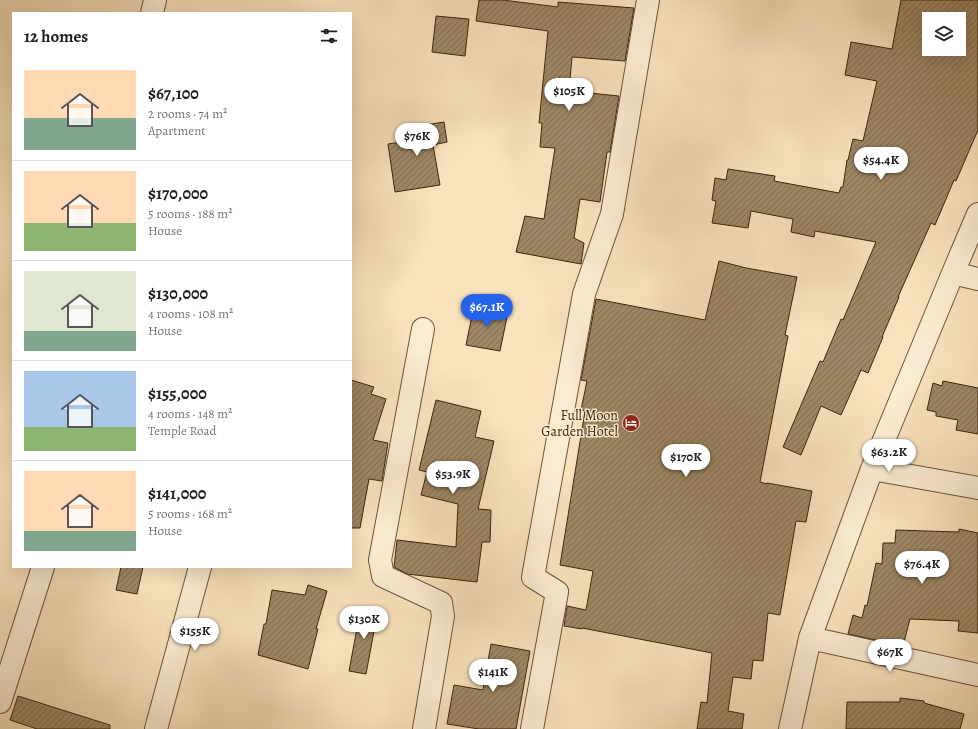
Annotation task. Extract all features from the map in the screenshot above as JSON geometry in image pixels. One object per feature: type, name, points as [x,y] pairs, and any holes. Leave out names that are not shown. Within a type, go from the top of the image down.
[{"type":"street","points":[[152,12],[155,0]]},
{"type":"street","points":[[532,729],[557,592],[533,577],[584,294],[612,214],[648,0]]},
{"type":"street","points":[[790,729],[810,638],[872,469],[978,214]]},
{"type":"street","points":[[953,273],[978,279]]},
{"type":"street","points":[[423,329],[380,560],[383,576],[441,603],[443,616],[424,729]]},
{"type":"street","points":[[872,469],[978,488]]},
{"type":"street","points":[[0,702],[43,568]]},
{"type":"street","points":[[156,729],[200,568]]},
{"type":"street","points":[[810,638],[978,675]]},
{"type":"building","points":[[479,0],[503,0],[558,7],[558,2],[634,8],[625,61],[572,57],[569,91],[619,96],[610,152],[607,152],[600,202],[580,199],[574,238],[584,243],[581,264],[516,252],[525,216],[544,219],[555,148],[540,147],[542,123],[539,123],[548,31],[476,21]]},
{"type":"building","points":[[901,0],[978,0],[978,130],[956,181],[954,180],[935,225],[931,223],[898,297],[868,373],[861,370],[841,415],[821,406],[801,455],[783,447],[820,361],[823,362],[841,319],[843,320],[876,242],[815,231],[814,237],[791,232],[793,219],[751,211],[748,228],[712,223],[716,201],[712,200],[715,178],[726,180],[728,169],[775,176],[774,181],[839,193],[841,187],[843,187],[847,160],[853,139],[863,141],[877,81],[845,75],[851,42],[892,49]]},
{"type":"building","points":[[436,16],[469,19],[465,56],[432,52]]},
{"type":"building","points":[[444,122],[447,142],[433,145],[440,185],[395,192],[388,144],[402,142],[400,129]]},
{"type":"building","name":"Full Moon Garden Hotel","points":[[719,261],[746,268],[797,277],[785,335],[788,336],[760,482],[812,491],[806,522],[796,521],[780,615],[768,613],[763,661],[753,660],[751,679],[733,677],[728,711],[744,714],[742,729],[697,729],[701,702],[707,703],[712,653],[582,628],[564,626],[567,606],[586,610],[593,571],[560,565],[585,411],[581,410],[587,381],[581,380],[596,299],[705,320]]},
{"type":"building","points":[[474,306],[508,312],[500,351],[466,345]]},
{"type":"building","points":[[352,380],[374,387],[371,394],[386,399],[373,440],[388,443],[382,481],[369,479],[360,528],[352,528]]},
{"type":"building","points":[[943,381],[978,388],[978,434],[956,430],[958,420],[936,416],[936,412],[927,410],[933,383],[942,386]]},
{"type":"building","points":[[436,400],[481,411],[475,437],[494,441],[478,509],[491,510],[490,542],[482,542],[477,582],[407,574],[394,567],[397,540],[456,547],[458,504],[421,495],[427,472],[419,470]]},
{"type":"building","points":[[959,529],[978,533],[978,633],[958,631],[959,621],[910,619],[903,646],[848,634],[853,615],[862,618],[865,605],[867,606],[876,563],[882,564],[883,543],[895,543],[896,530],[959,532]]},
{"type":"building","points":[[121,568],[143,568],[137,594],[116,590]]},
{"type":"building","points":[[308,585],[327,591],[316,629],[318,629],[308,669],[258,655],[264,624],[266,624],[272,590],[305,595]]},
{"type":"building","points":[[361,607],[378,610],[366,674],[349,671]]},
{"type":"building","points":[[491,644],[530,651],[516,729],[479,729],[447,724],[454,685],[483,690]]},
{"type":"building","points":[[18,696],[110,725],[110,729],[37,729],[10,720]]},
{"type":"building","points":[[900,698],[924,701],[924,703],[964,714],[960,729],[846,729],[847,702],[900,702]]},
{"type":"place","name":"Full Moon Garden Hotel","points":[[631,423]]}]
